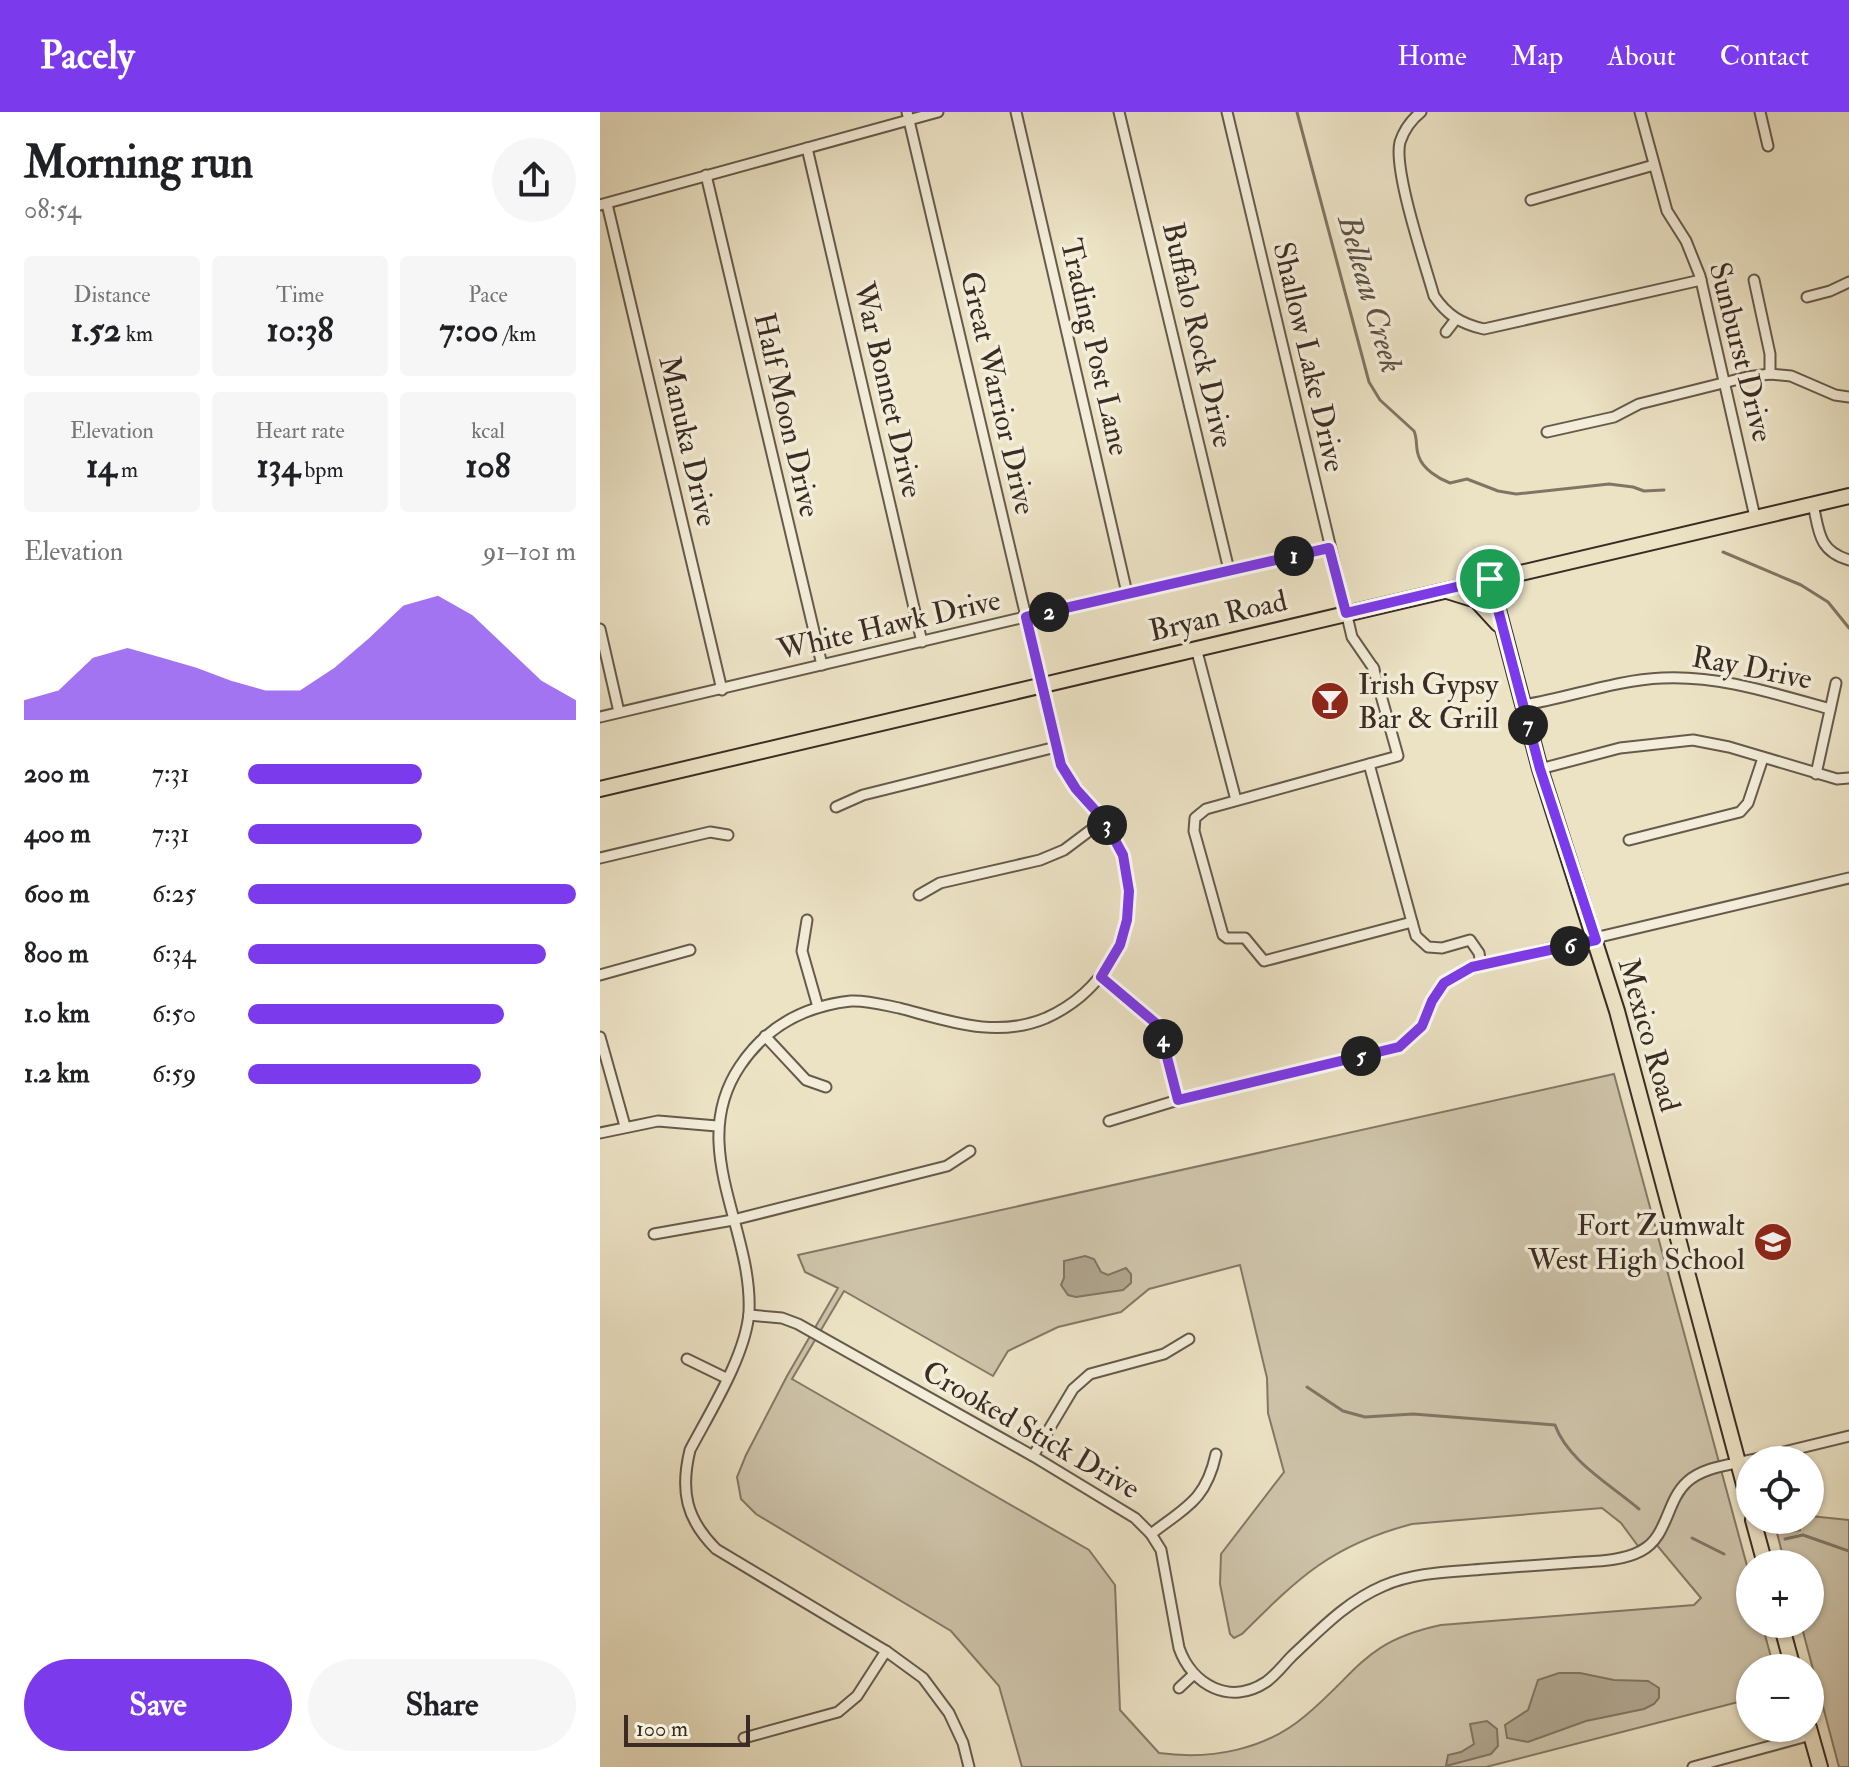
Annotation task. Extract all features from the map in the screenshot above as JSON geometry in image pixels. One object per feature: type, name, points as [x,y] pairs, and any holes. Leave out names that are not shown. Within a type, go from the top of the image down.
[{"type":"main road","name":"Bryan Road","points":[[600,789],[1849,496]]},
{"type":"main road","name":"Mexico Road","points":[[1490,579],[1540,769],[1596,940],[1742,1446]]},
{"type":"main road","points":[[1443,590],[1476,600],[1503,631]]},
{"type":"main road","points":[[1813,1742],[1820,1767]]},
{"type":"street","points":[[604,204],[807,148],[908,116],[938,112]]},
{"type":"street","name":"Trading Post Lane","points":[[1016,112],[1127,593]]},
{"type":"street","name":"Buffalo Rock Drive","points":[[1119,112],[1229,570]]},
{"type":"street","name":"Shallow Lake Drive","points":[[1227,112],[1352,637],[1373,668],[1398,756]]},
{"type":"street","points":[[1421,112],[1407,126],[1399,145],[1400,171],[1434,296],[1444,310],[1456,319],[1468,326],[1484,329],[1701,280]]},
{"type":"street","name":"Sunburst Drive","points":[[1640,112],[1667,211],[1686,241],[1701,280],[1755,517]]},
{"type":"street","points":[[1760,112],[1768,146]]},
{"type":"street","name":"Great Warrior Drive","points":[[765,1036],[791,1018],[818,1007],[865,1002],[972,1027],[1014,1028],[1032,1024],[1068,1008],[1101,977],[1120,945],[1127,920],[1129,891],[1123,855],[1104,820],[1069,780],[1056,747],[908,116]]},
{"type":"street","points":[[1396,122],[1407,126]]},
{"type":"street","name":"War Bonnet Drive","points":[[807,148],[922,642]]},
{"type":"street","points":[[1531,200],[1654,165]]},
{"type":"street","name":"Half Moon Drive","points":[[706,175],[822,665]]},
{"type":"street","name":"Manuka Drive","points":[[604,204],[722,690]]},
{"type":"street","points":[[1754,280],[1770,354],[1770,374]]},
{"type":"street","points":[[1807,297],[1849,282]]},
{"type":"street","points":[[1446,332],[1456,319]]},
{"type":"street","points":[[1547,432],[1614,417],[1639,404],[1770,374],[1791,376],[1835,395],[1849,397]]},
{"type":"street","points":[[1813,504],[1822,541],[1838,556],[1849,560]]},
{"type":"street","name":"White Hawk Drive","points":[[600,717],[1329,548]]},
{"type":"street","points":[[600,629],[619,712]]},
{"type":"street","points":[[1196,648],[1236,800]]},
{"type":"street","name":"Ray Drive","points":[[1523,705],[1658,678],[1688,677],[1750,687],[1830,709]]},
{"type":"street","points":[[1816,774],[1836,683]]},
{"type":"street","points":[[1540,769],[1620,748],[1693,740],[1729,747],[1816,774],[1837,779],[1849,778]]},
{"type":"street","points":[[836,807],[863,795],[1056,747]]},
{"type":"street","points":[[1409,753],[1200,811],[1194,826],[1223,935],[1227,938],[1245,938],[1264,961],[1412,922]]},
{"type":"street","points":[[1629,840],[1740,812],[1748,803],[1763,758]]},
{"type":"street","points":[[1369,764],[1416,936],[1428,947],[1442,948],[1470,940],[1479,953],[1481,965]]},
{"type":"street","points":[[919,895],[940,883],[1040,860],[1064,850],[1104,820]]},
{"type":"street","points":[[600,858],[710,832],[728,835]]},
{"type":"street","points":[[1109,1121],[1178,1100],[1399,1047],[1422,1026],[1432,1001],[1444,983],[1481,965],[1849,878]]},
{"type":"street","points":[[807,920],[802,951],[818,1007]]},
{"type":"street","points":[[600,975],[690,950]]},
{"type":"street","points":[[1101,977],[1159,1026],[1178,1100]]},
{"type":"street","points":[[826,1087],[806,1080],[765,1036],[735,1075],[724,1099],[717,1126],[721,1166],[746,1273],[749,1315],[743,1345],[690,1450],[686,1490],[694,1524],[716,1549],[886,1651],[923,1678],[946,1706],[963,1743],[969,1767]]},
{"type":"street","points":[[600,1037],[625,1126]]},
{"type":"street","points":[[600,1133],[658,1121],[717,1126]]},
{"type":"street","points":[[654,1234],[733,1220],[947,1166],[970,1151]]},
{"type":"street","name":"Crooked Stick Drive","points":[[749,1315],[782,1318],[798,1324],[1033,1456],[1135,1518],[1161,1550],[1179,1648],[1193,1675]]},
{"type":"street","points":[[1033,1456],[1081,1380],[1090,1374],[1164,1354],[1189,1339]]},
{"type":"street","points":[[687,1359],[726,1378]]},
{"type":"street","points":[[1808,1446],[1849,1436]]},
{"type":"street","points":[[1151,1534],[1199,1496],[1211,1477],[1216,1454]]},
{"type":"street","points":[[1179,1688],[1193,1675],[1203,1683],[1224,1691],[1246,1690],[1266,1682],[1344,1608],[1386,1585],[1404,1579],[1425,1574],[1608,1560],[1631,1555],[1652,1544],[1664,1526],[1675,1496],[1689,1480],[1736,1463]]},
{"type":"street","points":[[744,1738],[838,1712],[857,1696],[886,1651]]},
{"type":"street","points":[[1693,1767],[1777,1742]]},
{"type":"shaded area","points":[[1614,1074],[1743,1550],[1736,1550],[1736,1638],[1766,1638],[1770,1654],[1736,1654],[1736,1703],[1486,1767],[1022,1767],[999,1686],[951,1631],[756,1514],[741,1499],[737,1477],[746,1455],[838,1288],[805,1272],[798,1255]],"holes":[[[1240,1265],[1267,1378],[1268,1413],[1284,1472],[1221,1554],[1220,1584],[1230,1634],[1234,1638],[1300,1580],[1338,1553],[1384,1532],[1412,1524],[1602,1508],[1621,1523],[1638,1546],[1651,1538],[1701,1598],[1694,1605],[1441,1625],[1416,1632],[1379,1649],[1305,1716],[1273,1737],[1218,1753],[1159,1753],[1120,1710],[1115,1585],[1089,1550],[792,1379],[844,1291],[993,1376],[1008,1351],[1058,1327],[1121,1312],[1149,1289]]]},
{"type":"shaded area","points":[[1085,1256],[1094,1259],[1101,1272],[1108,1275],[1126,1268],[1131,1274],[1131,1283],[1123,1290],[1076,1297],[1068,1295],[1061,1285],[1064,1261]]},
{"type":"shaded area","points":[[1824,1517],[1849,1520],[1849,1767],[1839,1767],[1824,1711],[1824,1654],[1809,1654],[1805,1638],[1824,1638],[1824,1550],[1781,1550],[1777,1534],[1824,1534]]},
{"type":"shaded area","points":[[1559,1673],[1648,1681],[1659,1688],[1659,1698],[1644,1709],[1586,1721],[1528,1742],[1507,1738],[1505,1725],[1528,1710],[1538,1680]]},
{"type":"shaded area","points":[[1487,1721],[1497,1729],[1498,1746],[1491,1754],[1446,1766],[1448,1755],[1474,1744],[1470,1724]]},
{"type":"waterway","name":"Belleau Creek","points":[[1297,112],[1369,382],[1380,400],[1414,431],[1418,454],[1428,469],[1450,483],[1467,479],[1498,491],[1516,494],[1609,484],[1644,491],[1664,490]]},
{"type":"waterway","name":"Belleau Creek","points":[[1723,552],[1801,585],[1828,602],[1849,628]]},
{"type":"waterway","points":[[1307,1387],[1343,1411],[1365,1417],[1413,1414],[1555,1425],[1561,1438],[1580,1461],[1639,1509]]},
{"type":"waterway","points":[[1785,1539],[1803,1535],[1849,1551]]},
{"type":"waterway","points":[[1692,1538],[1724,1554]]},
{"type":"place","name":"Irish Gypsy Bar & Grill","points":[[1330,701]]},
{"type":"place","name":"Fort Zumwalt West High School","points":[[1773,1242]]},
{"type":"route","points":[[1329,548],[1346,613],[1490,579],[1540,769],[1596,940],[1472,967],[1458,974],[1444,983],[1432,1001],[1422,1026],[1399,1047],[1178,1100],[1159,1026],[1101,977],[1120,945],[1127,920],[1129,891],[1123,855],[1104,820],[1076,789],[1061,765],[1026,617],[1329,548]]}]
